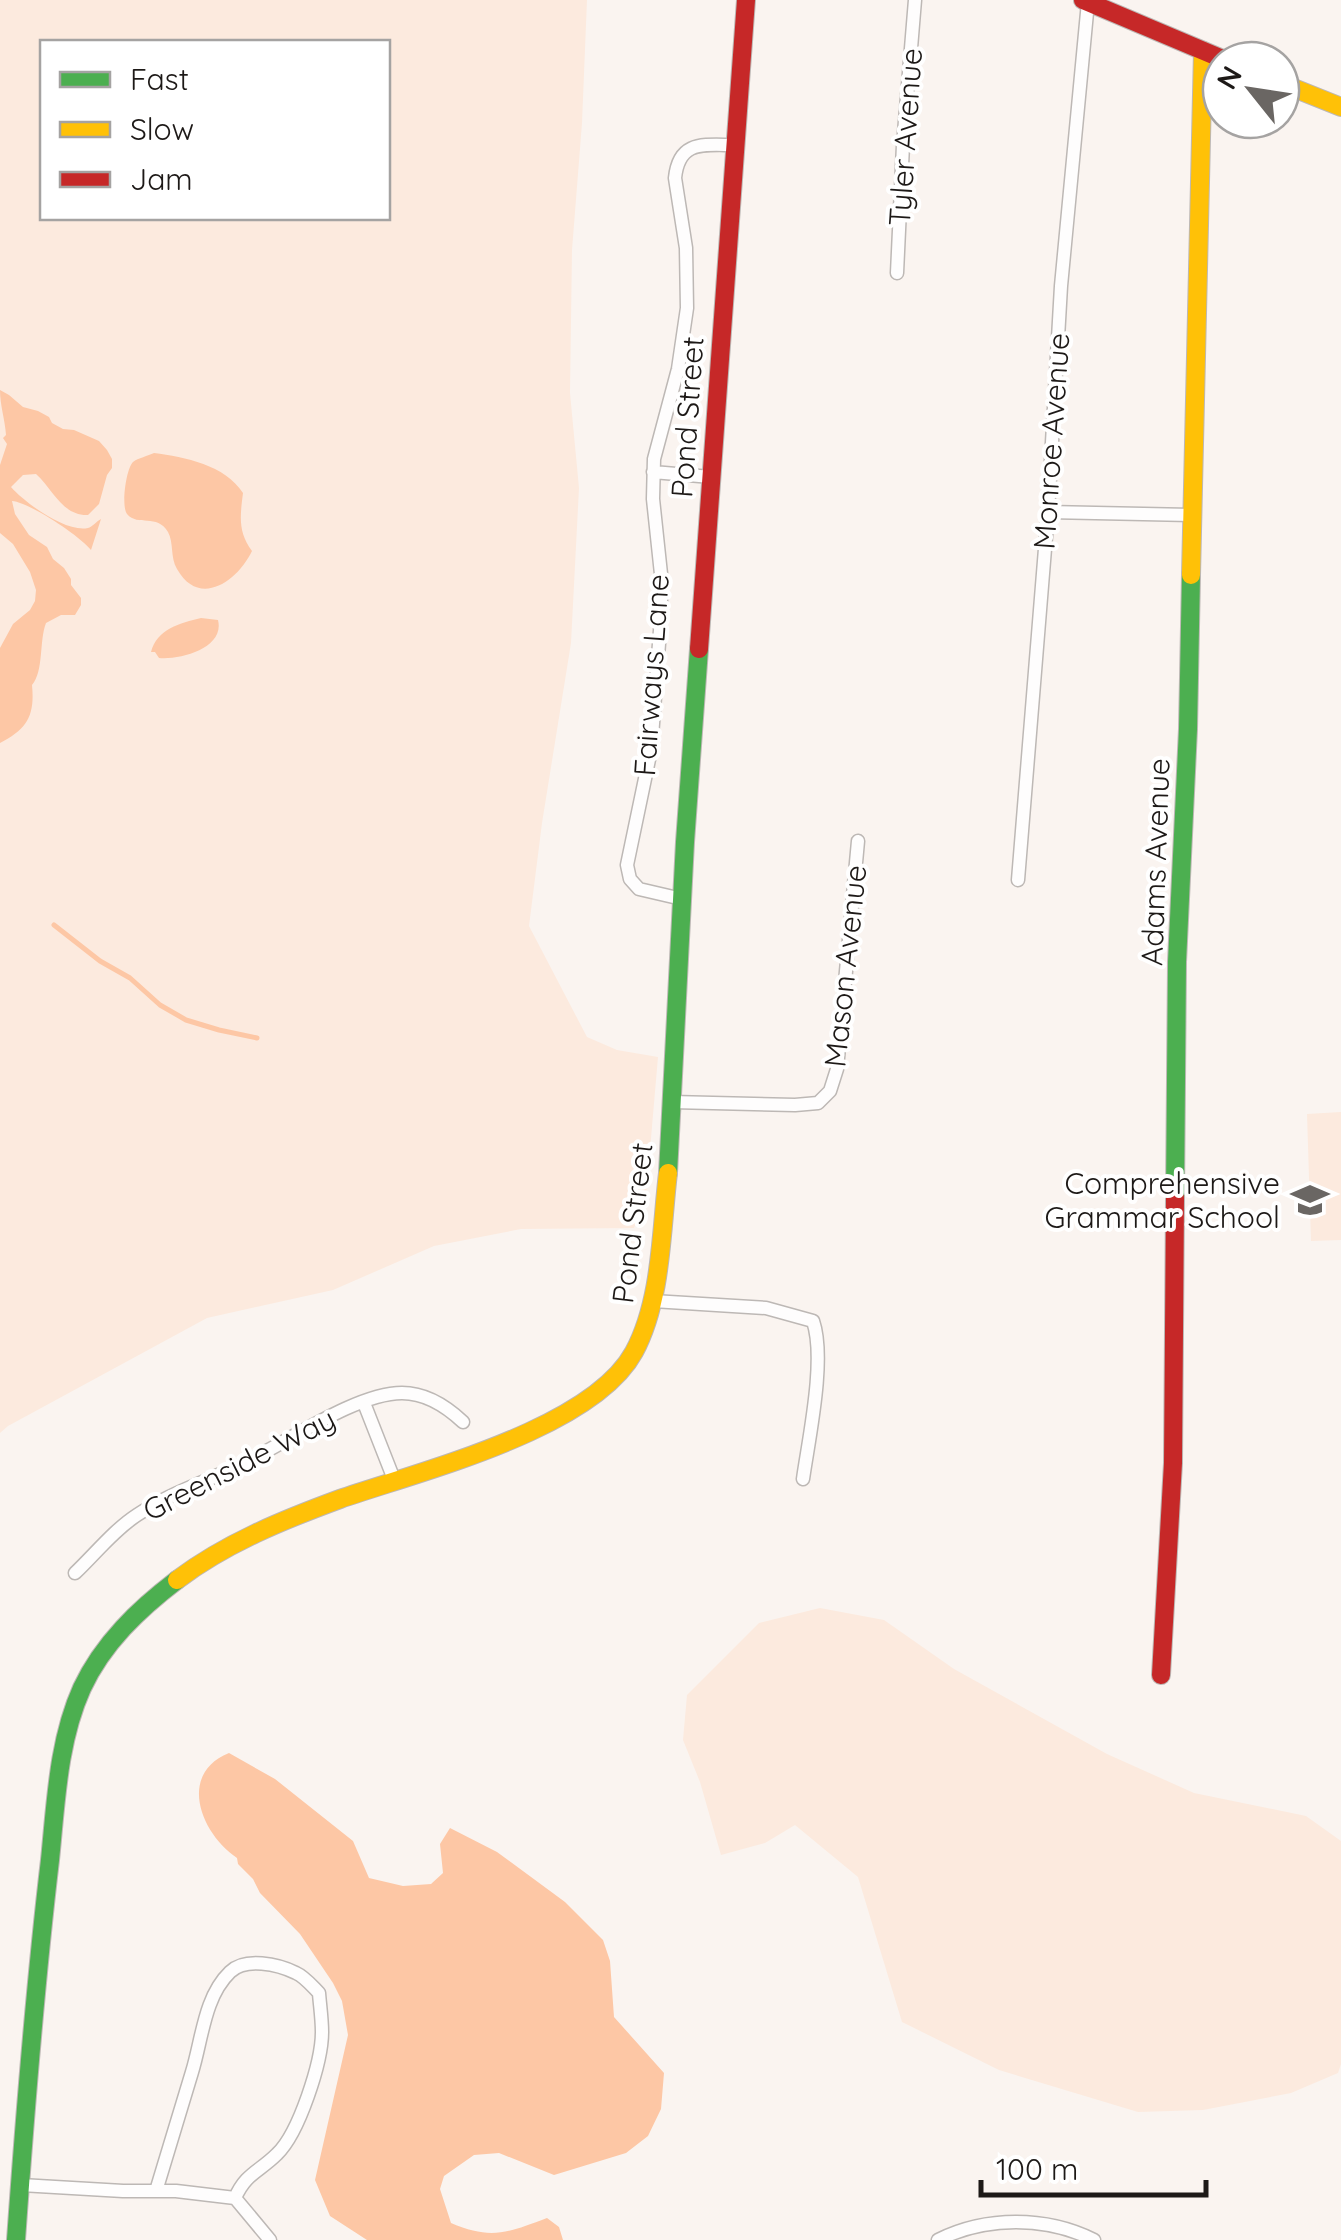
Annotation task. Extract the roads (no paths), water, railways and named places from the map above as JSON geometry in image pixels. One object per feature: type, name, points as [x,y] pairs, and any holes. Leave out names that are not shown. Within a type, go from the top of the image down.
[{"type":"street","name":"Pond Street","points":[[16,2240],[34,1995],[61,1768],[77,1700],[92,1667],[137,1614],[217,1553],[248,1536],[520,1434],[562,1416],[598,1394],[635,1350],[648,1320],[664,1220],[682,899],[746,0]]},
{"type":"street","name":"Tyler Avenue","points":[[897,274],[902,144],[915,0]]},
{"type":"street","points":[[1086,1],[1201,50]]},
{"type":"street","name":"Monroe Avenue","points":[[1018,880],[1048,512],[1061,279],[1086,1]]},
{"type":"street","points":[[1301,91],[1341,107]]},
{"type":"street","name":"Adams Avenue","points":[[1160,1675],[1173,1464],[1177,962],[1188,729],[1201,136]]},
{"type":"street","name":"Fairways Lane","points":[[682,899],[639,888],[628,873],[651,750],[661,617],[653,472],[678,369],[687,308],[688,273],[675,178],[677,166],[686,150],[734,145]]},
{"type":"street","points":[[653,472],[711,477]]},
{"type":"street","points":[[1048,512],[1192,516]]},
{"type":"street","name":"Mason Avenue","points":[[672,1102],[795,1105],[818,1103],[830,1091],[838,1069],[858,842]]},
{"type":"street","points":[[654,1300],[766,1308],[814,1322],[818,1365],[803,1479]]},
{"type":"street","name":"Greenside Way","points":[[76,1573],[134,1516],[250,1461],[339,1412],[387,1394],[415,1394],[449,1408],[463,1422]]},
{"type":"street","name":"Greenside Way","points":[[364,1403],[394,1482]]},
{"type":"street","points":[[156,2191],[218,1985],[233,1968],[252,1963],[277,1966],[299,1974],[319,1993],[322,2034],[311,2086],[295,2128],[278,2153],[241,2183],[235,2198]]},
{"type":"street","points":[[21,2186],[235,2198],[270,2240]]},
{"type":"street","points":[[938,2240],[971,2227],[1028,2222],[1056,2226],[1094,2240]]},
{"type":"waterway","points":[[54,925],[100,961],[130,978],[160,1005],[186,1020],[257,1038]]},
{"type":"place","name":"Comprehensive Grammar School","points":[[1310,1200]]}]
